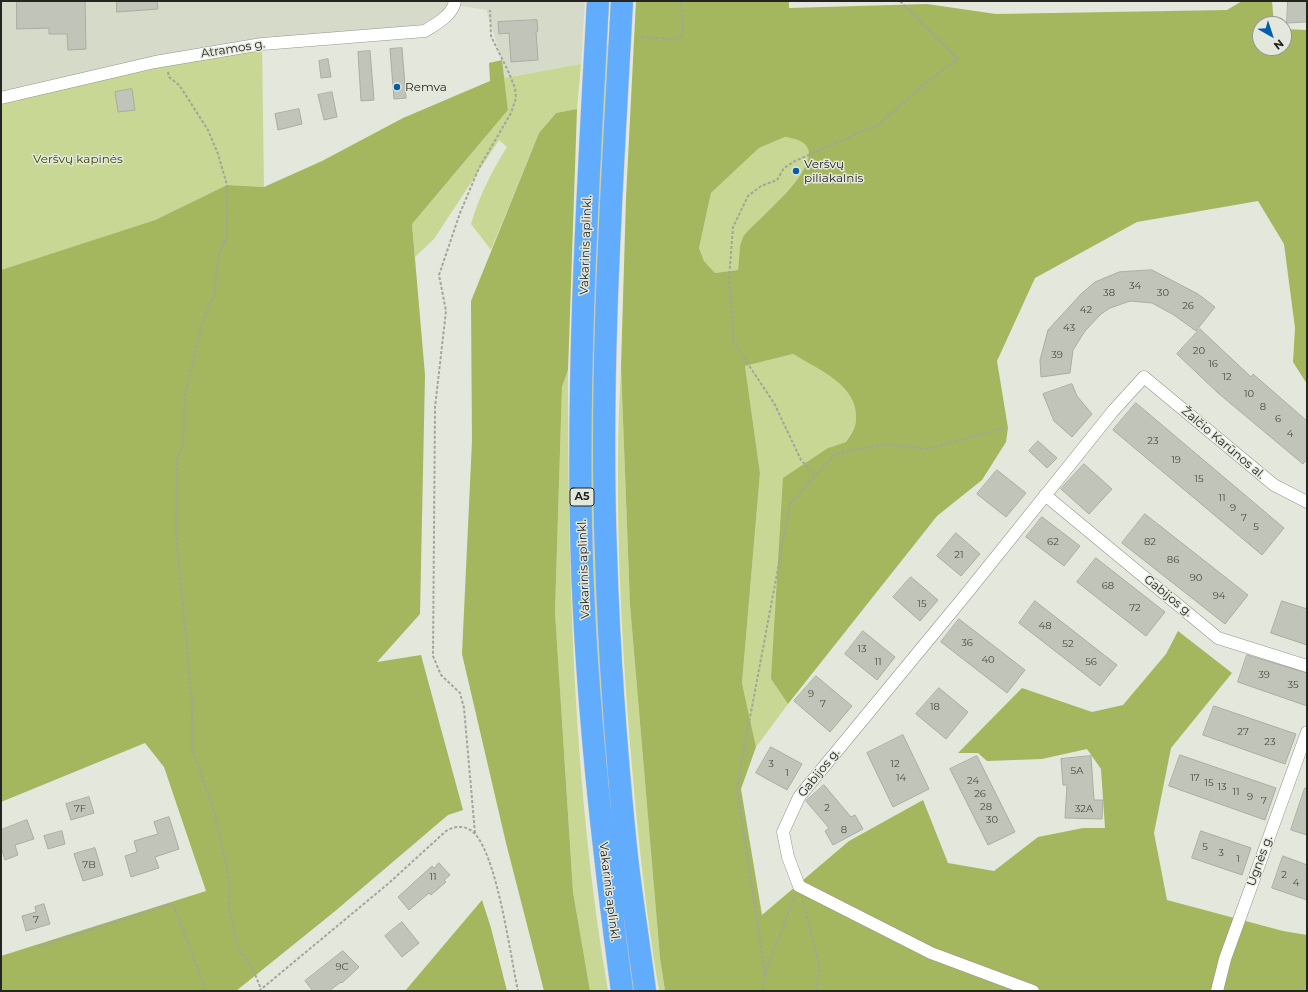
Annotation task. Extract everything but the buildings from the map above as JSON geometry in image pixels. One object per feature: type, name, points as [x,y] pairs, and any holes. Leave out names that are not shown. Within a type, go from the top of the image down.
[{"type":"highway","name":"Vakarinis aplinkl.","points":[[598,1],[588,191],[582,410],[582,564],[590,714],[605,864],[622,991]]},
{"type":"highway","name":"Vakarinis aplinkl.","points":[[622,1],[612,187],[605,404],[606,553],[613,702],[623,810],[645,991]]},
{"type":"street","name":"Atramos g.","points":[[1,98],[163,61],[262,44],[424,31],[439,22],[448,14],[455,1]]},
{"type":"street","name":"Gabijos g.","points":[[799,886],[788,857],[783,832],[799,797],[1112,411],[1144,377]]},
{"type":"street","name":"Žalčio Karūnos al.","points":[[1144,377],[1274,485],[1307,502]]},
{"type":"street","name":"Gabijos g.","points":[[1045,495],[1218,638],[1307,666]]},
{"type":"street","name":"Ugnės g.","points":[[1217,991],[1225,959],[1307,732]]},
{"type":"street","points":[[799,886],[931,953],[1033,991]]},
{"type":"path","points":[[641,36],[679,38],[683,32],[681,1]]},
{"type":"path","points":[[815,476],[801,460],[774,403],[734,343],[729,279],[733,227],[748,196],[761,186],[777,180],[784,168],[795,161],[879,124],[928,81],[958,59],[900,1]]},
{"type":"path","points":[[475,833],[464,708],[460,693],[442,675],[433,656],[435,407],[446,311],[439,275],[460,213],[479,168],[511,113],[516,98],[515,88],[501,54],[491,36],[490,10]]},
{"type":"path","points":[[163,61],[169,77],[183,91],[208,130],[218,154],[227,184],[227,236],[220,254],[214,296],[203,318],[185,396],[183,446],[177,460],[176,532],[192,702],[192,749],[215,814],[230,883],[229,907],[238,948],[252,967],[260,990],[389,883],[446,831],[455,826],[463,827],[475,833],[484,846],[496,884],[518,991]]},
{"type":"path","points":[[765,973],[736,787],[790,504],[836,453],[887,444],[927,449],[1004,428]]},
{"type":"path","points":[[762,991],[765,973],[799,886]]},
{"type":"path","points":[[799,886],[820,968],[816,991]]},
{"type":"path","points":[[38,947],[167,905],[174,906],[206,991]]},
{"type":"shaded area","points":[[1,1],[585,1],[581,64],[504,78],[502,60],[486,10],[455,5],[425,31],[262,44],[1,98]]},
{"type":"green space","points":[[636,1],[789,1],[789,8],[927,4],[996,14],[1227,10],[1242,1],[1272,1],[1273,16],[1252,16],[1252,56],[1292,56],[1292,29],[1307,30],[1307,384],[1293,362],[1295,328],[1284,244],[1258,201],[1137,222],[1035,278],[997,361],[1008,428],[1006,442],[982,480],[937,516],[788,704],[771,679],[783,478],[828,448],[846,442],[855,426],[855,408],[851,397],[835,380],[793,354],[745,366],[760,473],[742,683],[756,747],[741,789],[762,915],[849,841],[923,800],[948,863],[994,871],[1038,837],[1083,828],[1105,828],[1101,769],[1087,749],[1042,759],[987,761],[978,753],[958,753],[1022,688],[1092,712],[1123,705],[1166,654],[1178,631],[1232,673],[1171,748],[1154,833],[1167,900],[1283,931],[1307,935],[1307,991],[665,991],[660,958],[630,605],[621,367],[626,198]],"holes":[[[785,137],[803,143],[809,153],[805,167],[794,183],[780,200],[743,237],[740,246],[738,270],[715,273],[704,261],[699,248],[711,193],[759,148]]]},
{"type":"green space","name":"Veršvų kapinės","points":[[262,44],[264,187],[227,185],[155,220],[1,270],[1,98]]},
{"type":"green space","points":[[606,45],[613,46],[605,703],[637,991],[631,991],[609,822],[593,598],[590,482],[593,311]]},
{"type":"green space","points":[[502,60],[508,110],[412,224],[425,375],[420,614],[377,662],[421,655],[463,810],[448,815],[334,912],[236,991],[1,991],[1,956],[206,891],[164,767],[145,743],[1,802],[1,270],[155,220],[227,185],[264,187],[322,161],[403,118],[490,81],[489,63]]},
{"type":"green space","points":[[581,64],[577,109],[556,113],[539,133],[491,250],[471,224],[486,184],[507,147],[499,140],[434,239],[415,257],[412,224],[508,110],[504,78]]},
{"type":"green space","points":[[577,109],[568,370],[562,387],[555,612],[573,892],[590,991],[544,991],[506,843],[462,654],[472,441],[471,301],[539,133],[556,113]]},
{"type":"green space","points":[[785,137],[800,141],[808,148],[808,159],[802,174],[740,246],[738,270],[715,273],[704,261],[699,248],[711,193],[759,148]]},
{"type":"green space","points":[[793,354],[824,372],[844,388],[851,397],[855,408],[856,423],[846,442],[828,448],[771,679],[788,704],[756,747],[742,683],[760,473],[745,366]]},
{"type":"green space","points":[[621,367],[630,605],[660,958],[665,991],[659,991],[646,899],[626,697],[618,509]]},
{"type":"green space","points":[[568,370],[571,603],[580,759],[596,914],[608,991],[590,991],[573,892],[555,612],[562,387]]},
{"type":"green space","points":[[482,900],[491,928],[507,991],[405,991]]},
{"type":"place","name":"Remva","points":[[397,87]]},
{"type":"place","name":"Veršvų piliakalnis","points":[[796,171]]}]
